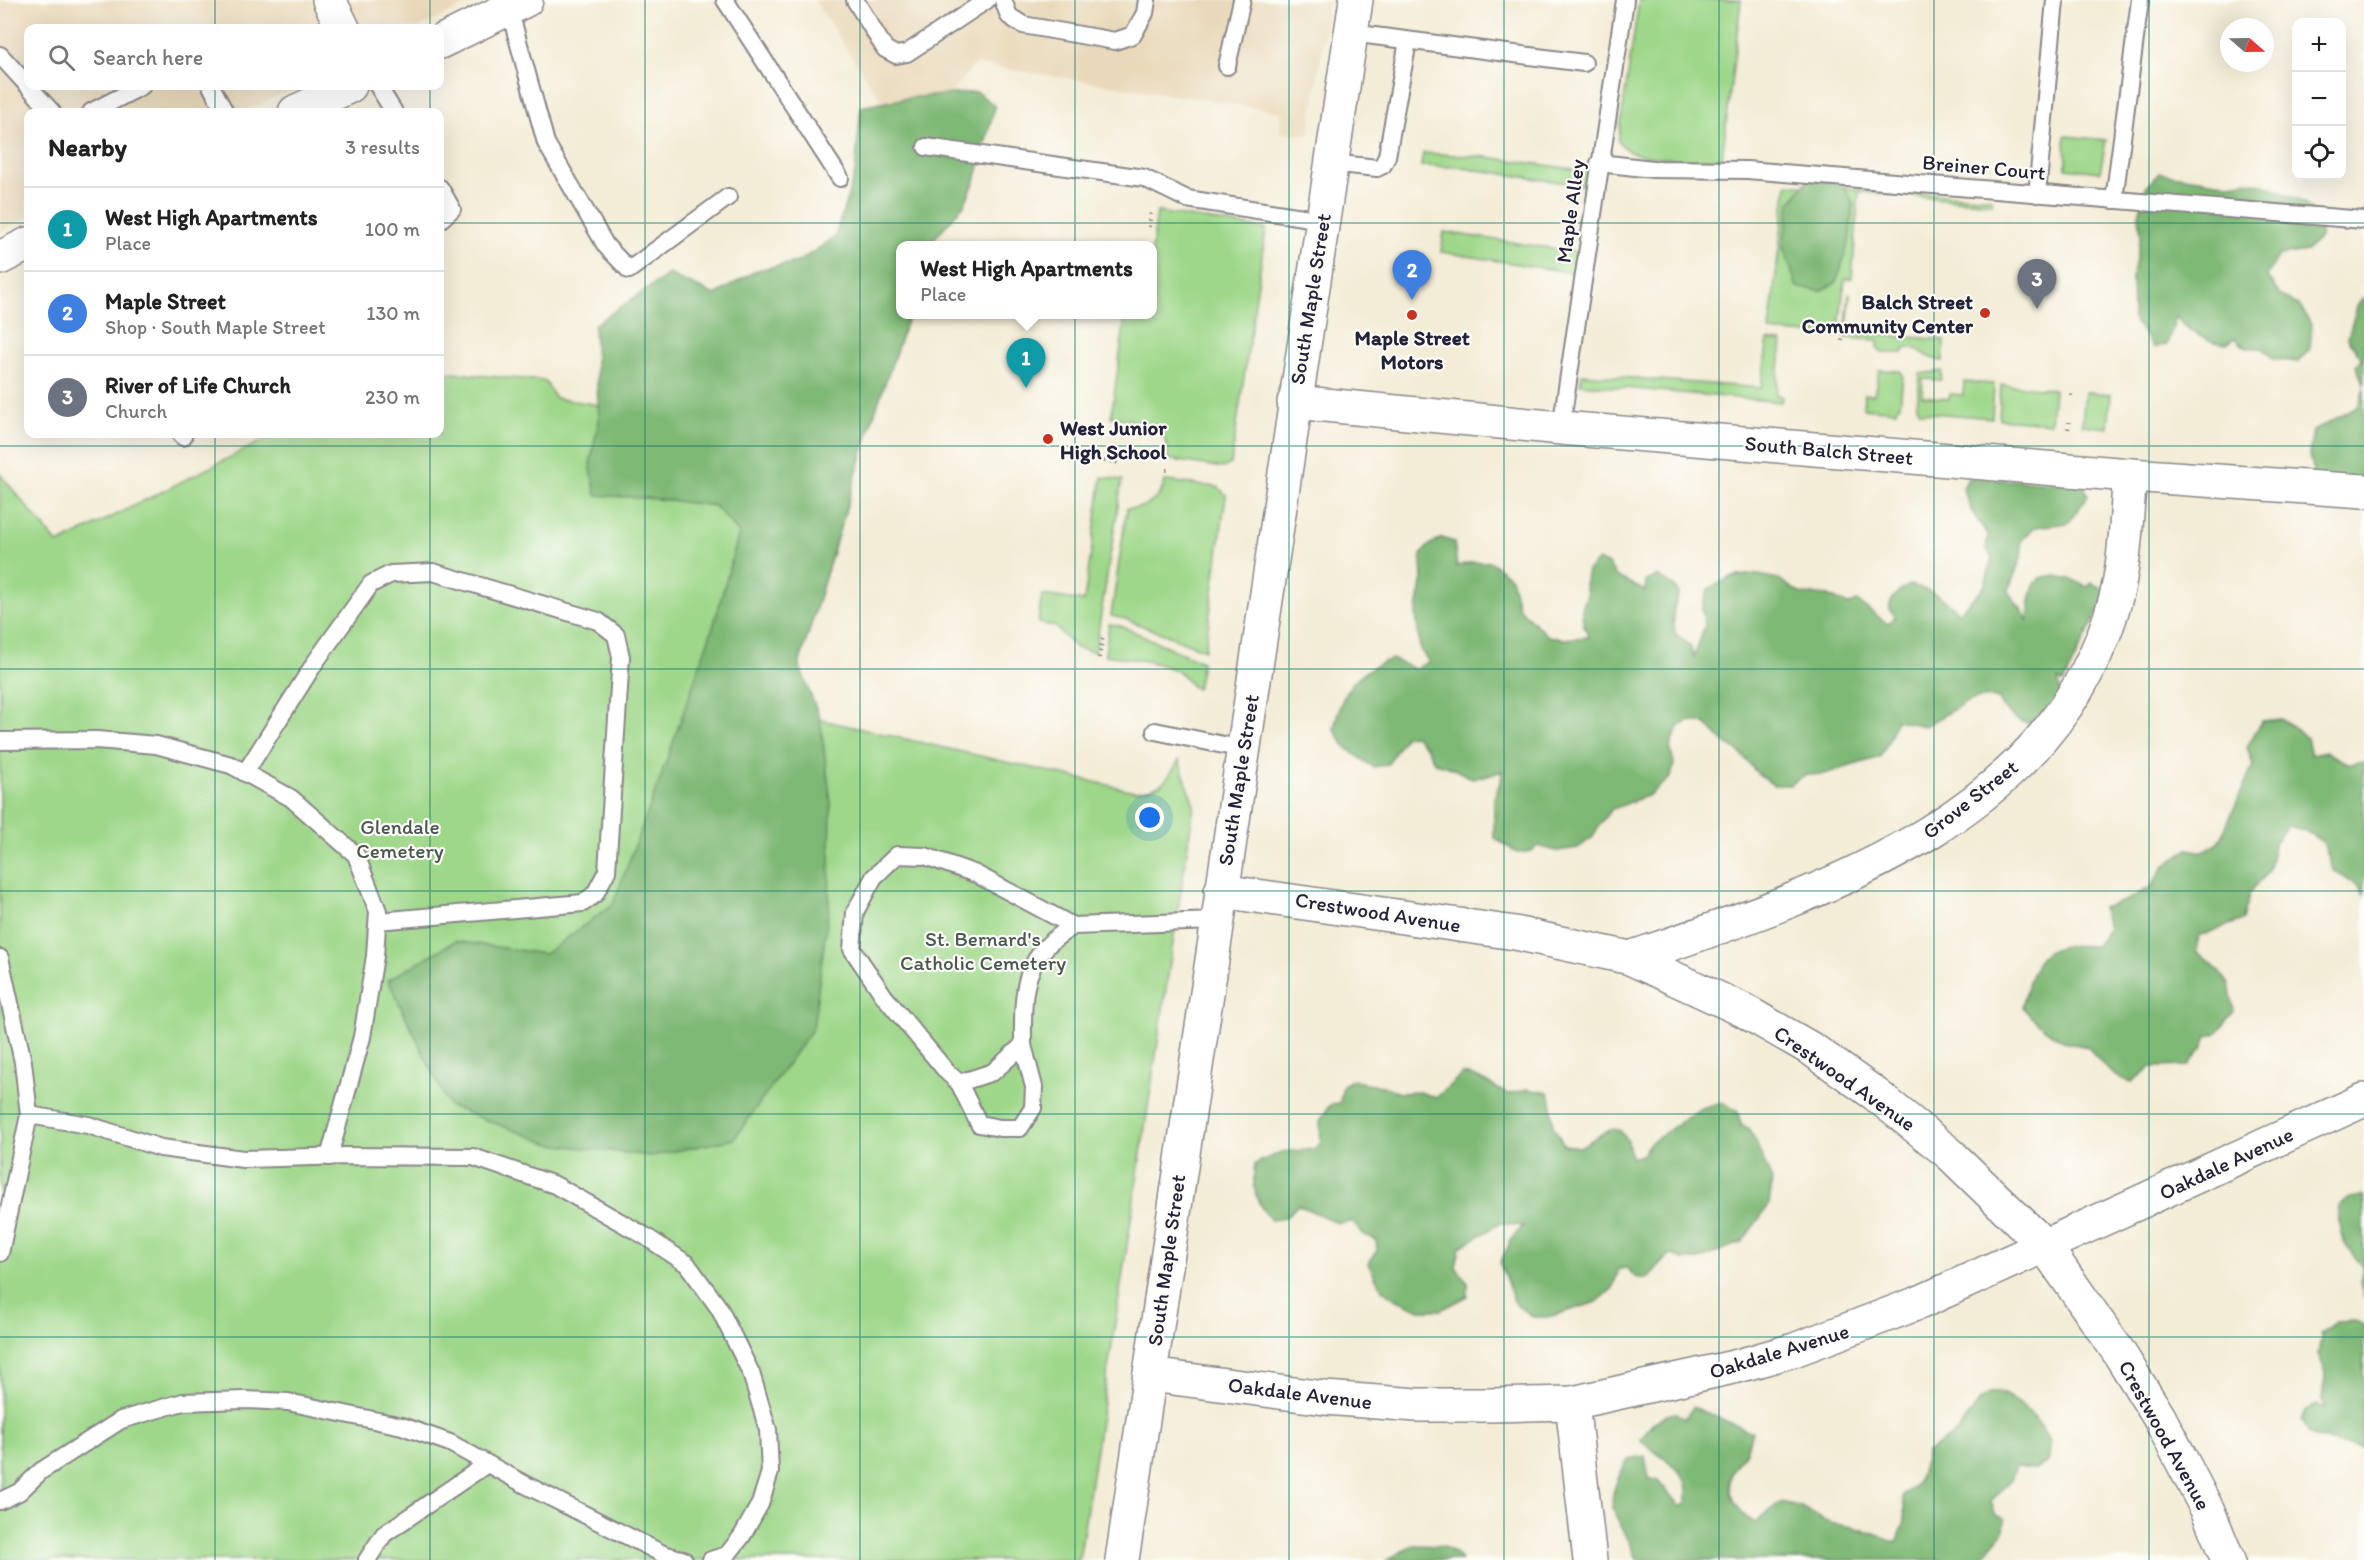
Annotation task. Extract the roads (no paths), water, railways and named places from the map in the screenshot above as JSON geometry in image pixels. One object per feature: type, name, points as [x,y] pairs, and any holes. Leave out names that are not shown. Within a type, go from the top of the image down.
[{"type":"street","points":[[329,0],[341,24]]},
{"type":"street","name":"South Maple Street","points":[[1122,1560],[1356,0]]},
{"type":"street","points":[[444,40],[517,4]]},
{"type":"street","points":[[303,108],[342,90]]},
{"type":"street","points":[[0,258],[24,246]]},
{"type":"street","name":"South Balch Street","points":[[1294,402],[1561,428],[2130,475],[2364,491]]},
{"type":"street","name":"Grove Street","points":[[1630,958],[1804,897],[1895,854],[1956,816],[2036,746],[2079,688],[2100,645],[2120,578],[2130,475]]},
{"type":"street","name":"Crestwood Avenue","points":[[1219,906],[1515,933],[1630,958],[1743,1010],[1813,1050],[1875,1094],[1950,1154],[2044,1245],[2118,1351],[2159,1417],[2208,1511],[2228,1560]]},
{"type":"street","name":"Oakdale Avenue","points":[[1150,1375],[1325,1398],[1418,1405],[1572,1403],[1738,1366],[1794,1350],[1921,1302],[2364,1100]]},
{"type":"street","points":[[1572,1403],[1590,1560]]},
{"type":"lane","points":[[725,0],[840,178]]},
{"type":"lane","points":[[855,0],[885,49],[896,55],[907,53],[987,0]]},
{"type":"lane","points":[[1002,0],[1009,16],[1023,25],[1115,41],[1133,35],[1145,13],[1147,0]]},
{"type":"lane","points":[[1227,66],[1242,0]]},
{"type":"lane","name":"Maple Alley","points":[[1561,428],[1625,0]]},
{"type":"lane","points":[[2037,194],[2055,0]]},
{"type":"lane","points":[[2114,200],[2140,0]]},
{"type":"lane","points":[[517,4],[546,143],[606,246],[629,270],[728,197]]},
{"type":"lane","points":[[1351,33],[1584,63]]},
{"type":"lane","points":[[1331,163],[1377,168],[1383,165],[1387,156],[1408,41]]},
{"type":"lane","points":[[0,55],[24,81]]},
{"type":"lane","points":[[32,90],[48,108]]},
{"type":"lane","points":[[99,108],[134,90]]},
{"type":"lane","points":[[213,90],[223,108]]},
{"type":"lane","points":[[380,90],[392,108]]},
{"type":"lane","points":[[926,147],[1144,178],[1186,198],[1322,220]]},
{"type":"lane","name":"Breiner Court","points":[[1599,163],[1653,169],[1748,170],[2364,220]]},
{"type":"lane","points":[[444,195],[452,209],[444,216]]},
{"type":"lane","points":[[245,772],[316,661],[371,584],[391,574],[433,572],[598,621],[616,635],[621,657],[607,871],[595,894],[583,903],[378,921]]},
{"type":"lane","points":[[1155,731],[1243,749]]},
{"type":"lane","points":[[0,741],[97,740],[156,746],[231,765],[291,798],[356,855],[378,911],[375,956],[362,1036],[329,1157]]},
{"type":"lane","points":[[1073,926],[976,874],[926,856],[897,855],[874,877],[855,912],[852,949],[884,996],[959,1083],[979,1124],[999,1128],[1020,1128],[1033,1108],[1034,1087],[1023,1045],[1022,1001],[1029,973],[1045,947],[1073,926],[1219,906]]},
{"type":"lane","points":[[0,958],[23,1062],[29,1115],[0,1253]]},
{"type":"lane","points":[[959,1083],[993,1072],[1023,1045]]},
{"type":"lane","points":[[29,1115],[88,1125],[161,1148],[243,1159],[473,1157],[555,1185],[645,1236],[687,1264],[719,1308],[751,1373],[768,1430],[770,1472],[760,1504],[742,1536],[727,1555],[711,1560]]},
{"type":"lane","points":[[0,1501],[19,1492],[41,1471],[121,1420],[183,1402],[244,1400],[288,1402],[402,1425],[450,1443],[663,1554],[684,1560]]},
{"type":"lane","points":[[367,1560],[384,1534],[487,1464]]},
{"type":"place","name":"Maple Street","points":[[1412,300]]},
{"type":"place","name":"River of Life Church","points":[[2037,309]]},
{"type":"place","name":"Balch Street Community Center","points":[[1985,313]]},
{"type":"place","name":"Maple Street Motors","points":[[1412,315]]},
{"type":"place","name":"West High Apartments","points":[[1026,388]]},
{"type":"place","name":"West Junior High School","points":[[1048,439]]},
{"type":"park label","name":"Glendale Cemetery","points":[[400,838]]},
{"type":"park label","name":"St. Bernard's Catholic Cemetery","points":[[983,950]]}]
